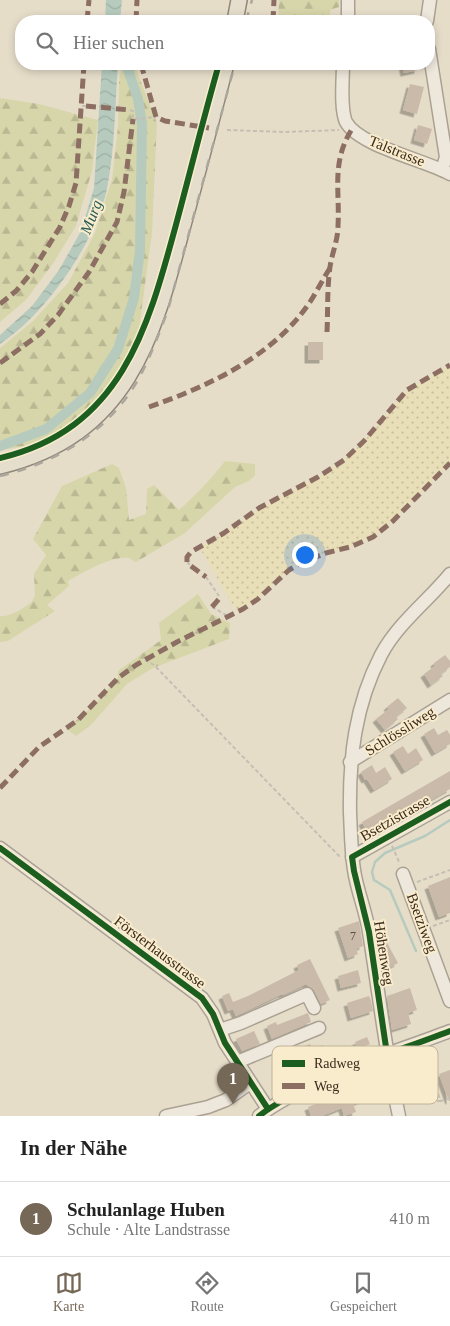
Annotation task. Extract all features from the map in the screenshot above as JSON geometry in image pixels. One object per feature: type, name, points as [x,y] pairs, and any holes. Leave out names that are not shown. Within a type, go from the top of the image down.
[{"type":"main road","points":[[236,15],[239,0]]},
{"type":"main road","points":[[0,466],[34,456],[79,432],[109,403],[126,381],[139,359],[156,320],[224,70]]},
{"type":"street","points":[[348,0],[348,15]]},
{"type":"street","points":[[428,15],[430,0]]},
{"type":"street","name":"Talstrasse","points":[[343,70],[343,108],[346,121],[352,129],[359,135],[383,147],[446,172]]},
{"type":"street","points":[[432,70],[446,157],[446,172]]},
{"type":"street","name":"Höhenweg","points":[[386,1046],[369,932],[352,857],[350,762],[357,718],[368,684],[382,653],[400,629],[450,574]]},
{"type":"street","name":"Schlössliweg","points":[[350,762],[450,700]]},
{"type":"street","name":"Bsetzistrasse","points":[[352,857],[450,802]]},
{"type":"street","name":"Försterhausstrasse","points":[[0,848],[202,998],[213,1014],[225,1043],[250,1083],[263,1112]]},
{"type":"street","name":"Bsetziweg","points":[[406,879],[450,1001]]},
{"type":"street","points":[[220,1030],[241,1023],[307,994],[314,1008]]},
{"type":"street","points":[[276,1046],[319,1028]]},
{"type":"street","points":[[410,1046],[450,1031]]},
{"type":"street","points":[[237,1062],[272,1047]]},
{"type":"street","points":[[166,1116],[208,1107],[226,1100],[250,1083]]},
{"type":"street","points":[[263,1112],[277,1104]]},
{"type":"path","points":[[130,110],[133,111],[133,119],[156,118]]},
{"type":"path","points":[[227,130],[285,132],[352,129]]},
{"type":"path","points":[[187,562],[191,566]]},
{"type":"path","points":[[206,577],[219,596]]},
{"type":"path","points":[[212,607],[228,616]]},
{"type":"path","points":[[145,660],[154,665],[354,871]]},
{"type":"path","points":[[392,846],[406,879],[450,870]]},
{"type":"path","points":[[424,930],[450,920]]},
{"type":"path","points":[[438,1094],[441,1101],[450,1098]]},
{"type":"shaded area","points":[[450,365],[450,463],[393,521],[373,537],[350,547],[326,553],[289,570],[258,599],[237,612],[199,547],[224,533],[259,508],[318,477],[344,460],[364,441],[407,390]]},
{"type":"green space","points":[[279,0],[339,0],[339,7],[330,10],[330,15],[278,15]]},
{"type":"green space","points":[[121,70],[136,70],[157,123],[152,233],[139,329],[120,377],[70,428],[22,447],[0,450],[0,348],[33,321],[68,283],[95,233],[112,179],[118,127]]},
{"type":"green space","points":[[0,98],[39,104],[98,120],[92,171],[76,226],[54,262],[26,300],[0,322]]},
{"type":"green space","points":[[225,461],[255,464],[255,475],[249,481],[235,487],[185,533],[136,562],[129,558],[114,559],[97,565],[68,581],[69,586],[47,605],[55,611],[8,641],[0,642],[0,616],[13,614],[32,602],[35,595],[34,574],[46,555],[33,539],[62,486],[112,464],[119,468],[126,488],[129,520],[146,514],[147,489],[154,485],[179,510],[203,487]]},
{"type":"green space","points":[[198,594],[211,614],[230,623],[229,639],[153,668],[127,684],[91,725],[76,736],[66,729],[94,705],[118,678],[118,671],[161,640],[159,623]]},
{"type":"water","points":[[106,0],[122,0],[121,15],[105,15]]},
{"type":"water","name":"Murg","points":[[102,70],[118,70],[112,158],[107,189],[92,232],[66,276],[51,296],[17,331],[0,344],[0,335],[32,306],[59,270],[81,231],[94,188]]},
{"type":"building","points":[[403,70],[418,70],[404,73]]},
{"type":"building","points":[[410,84],[424,87],[417,114],[403,110]]},
{"type":"building","points":[[418,125],[432,129],[427,144],[414,140]]},
{"type":"building","points":[[308,342],[323,342],[323,360],[308,360]]},
{"type":"building","points":[[445,655],[450,661],[450,667],[441,674],[443,676],[431,685],[424,674]]},
{"type":"building","points":[[398,698],[407,708],[385,730],[376,719],[389,709],[387,707]]},
{"type":"building","points":[[434,728],[438,735],[447,730],[450,735],[450,744],[435,753],[424,734]]},
{"type":"building","points":[[403,746],[408,754],[416,748],[423,760],[405,771],[393,752]]},
{"type":"building","points":[[372,765],[376,773],[385,767],[392,779],[374,790],[361,772]]},
{"type":"building","points":[[450,771],[450,789],[369,835],[362,822]]},
{"type":"building","points":[[450,877],[450,913],[439,917],[428,886]]},
{"type":"building","points":[[359,921],[363,946],[356,949],[358,954],[348,958],[338,928]]},
{"type":"building","points":[[386,941],[398,963],[385,970],[382,966],[379,944]]},
{"type":"building","points":[[310,959],[330,1000],[321,1004],[314,990],[306,984],[236,1016],[233,1009],[228,1011],[222,996],[229,993],[233,1002],[248,996],[299,970],[297,965]]},
{"type":"building","points":[[358,970],[361,983],[341,988],[338,976]]},
{"type":"building","points":[[410,988],[417,1010],[408,1013],[411,1024],[392,1030],[387,996]]},
{"type":"building","points":[[369,996],[373,1011],[351,1018],[347,1003]]},
{"type":"building","points":[[308,1013],[311,1022],[272,1039],[267,1026],[276,1022],[277,1025]]},
{"type":"building","points":[[254,1031],[260,1044],[242,1051],[236,1039]]},
{"type":"building","points":[[367,1037],[370,1044],[357,1046],[355,1042]]},
{"type":"building","points":[[450,1070],[450,1101],[449,1101],[439,1074]]},
{"type":"building","points":[[316,1104],[353,1104],[356,1112],[344,1116],[342,1108],[322,1116],[311,1116],[308,1107]]},
{"type":"waterway","points":[[0,446],[46,429],[90,393],[118,349],[134,298],[140,250],[142,124],[138,99],[128,70]]},
{"type":"waterway","points":[[416,951],[390,890],[374,880],[372,872],[375,862],[385,853],[425,836],[450,820]]},
{"type":"railway","points":[[248,15],[252,0]]},
{"type":"railway","points":[[0,476],[41,463],[79,443],[112,415],[126,399],[138,380],[168,310],[233,70]]},
{"type":"marked path","points":[[88,15],[89,0]]},
{"type":"marked path","points":[[136,15],[137,0]]},
{"type":"marked path","points":[[273,15],[274,0]]},
{"type":"marked path","points":[[0,304],[16,291],[32,272],[60,227],[69,206],[76,183],[84,70]]},
{"type":"marked path","points":[[143,70],[156,117],[165,121],[209,128]]},
{"type":"marked path","points":[[86,106],[130,110]]},
{"type":"marked path","points":[[0,363],[40,334],[58,315],[89,272],[117,222],[124,192],[133,119]]},
{"type":"marked path","points":[[327,332],[329,275],[338,231],[339,165],[345,141],[352,129]]},
{"type":"marked path","points":[[149,407],[217,379],[259,353],[295,321],[310,302],[330,268]]},
{"type":"marked path","points":[[187,562],[187,557],[191,552],[224,533],[259,508],[318,477],[344,460],[364,441],[407,390],[450,365]]},
{"type":"marked path","points":[[0,788],[39,747],[78,720],[118,678],[136,665],[177,642],[243,609],[258,599],[289,570],[301,563],[326,553],[350,547],[373,537],[393,521],[450,463]]},
{"type":"marked path","points":[[191,566],[206,577]]},
{"type":"marked path","points":[[212,607],[219,599],[219,596]]},
{"type":"cycle path","points":[[0,458],[41,444],[75,424],[102,398],[123,369],[140,335],[166,261],[217,70]]},
{"type":"cycle path","points":[[386,1046],[369,932],[352,857],[450,802]]},
{"type":"cycle path","points":[[0,848],[202,998],[213,1014],[225,1043],[268,1109]]},
{"type":"cycle path","points":[[409,1046],[450,1031]]},
{"type":"cycle path","points":[[259,1116],[277,1104]]},
{"type":"place","name":"Schulanlage Huben","points":[[233,1104]]}]
